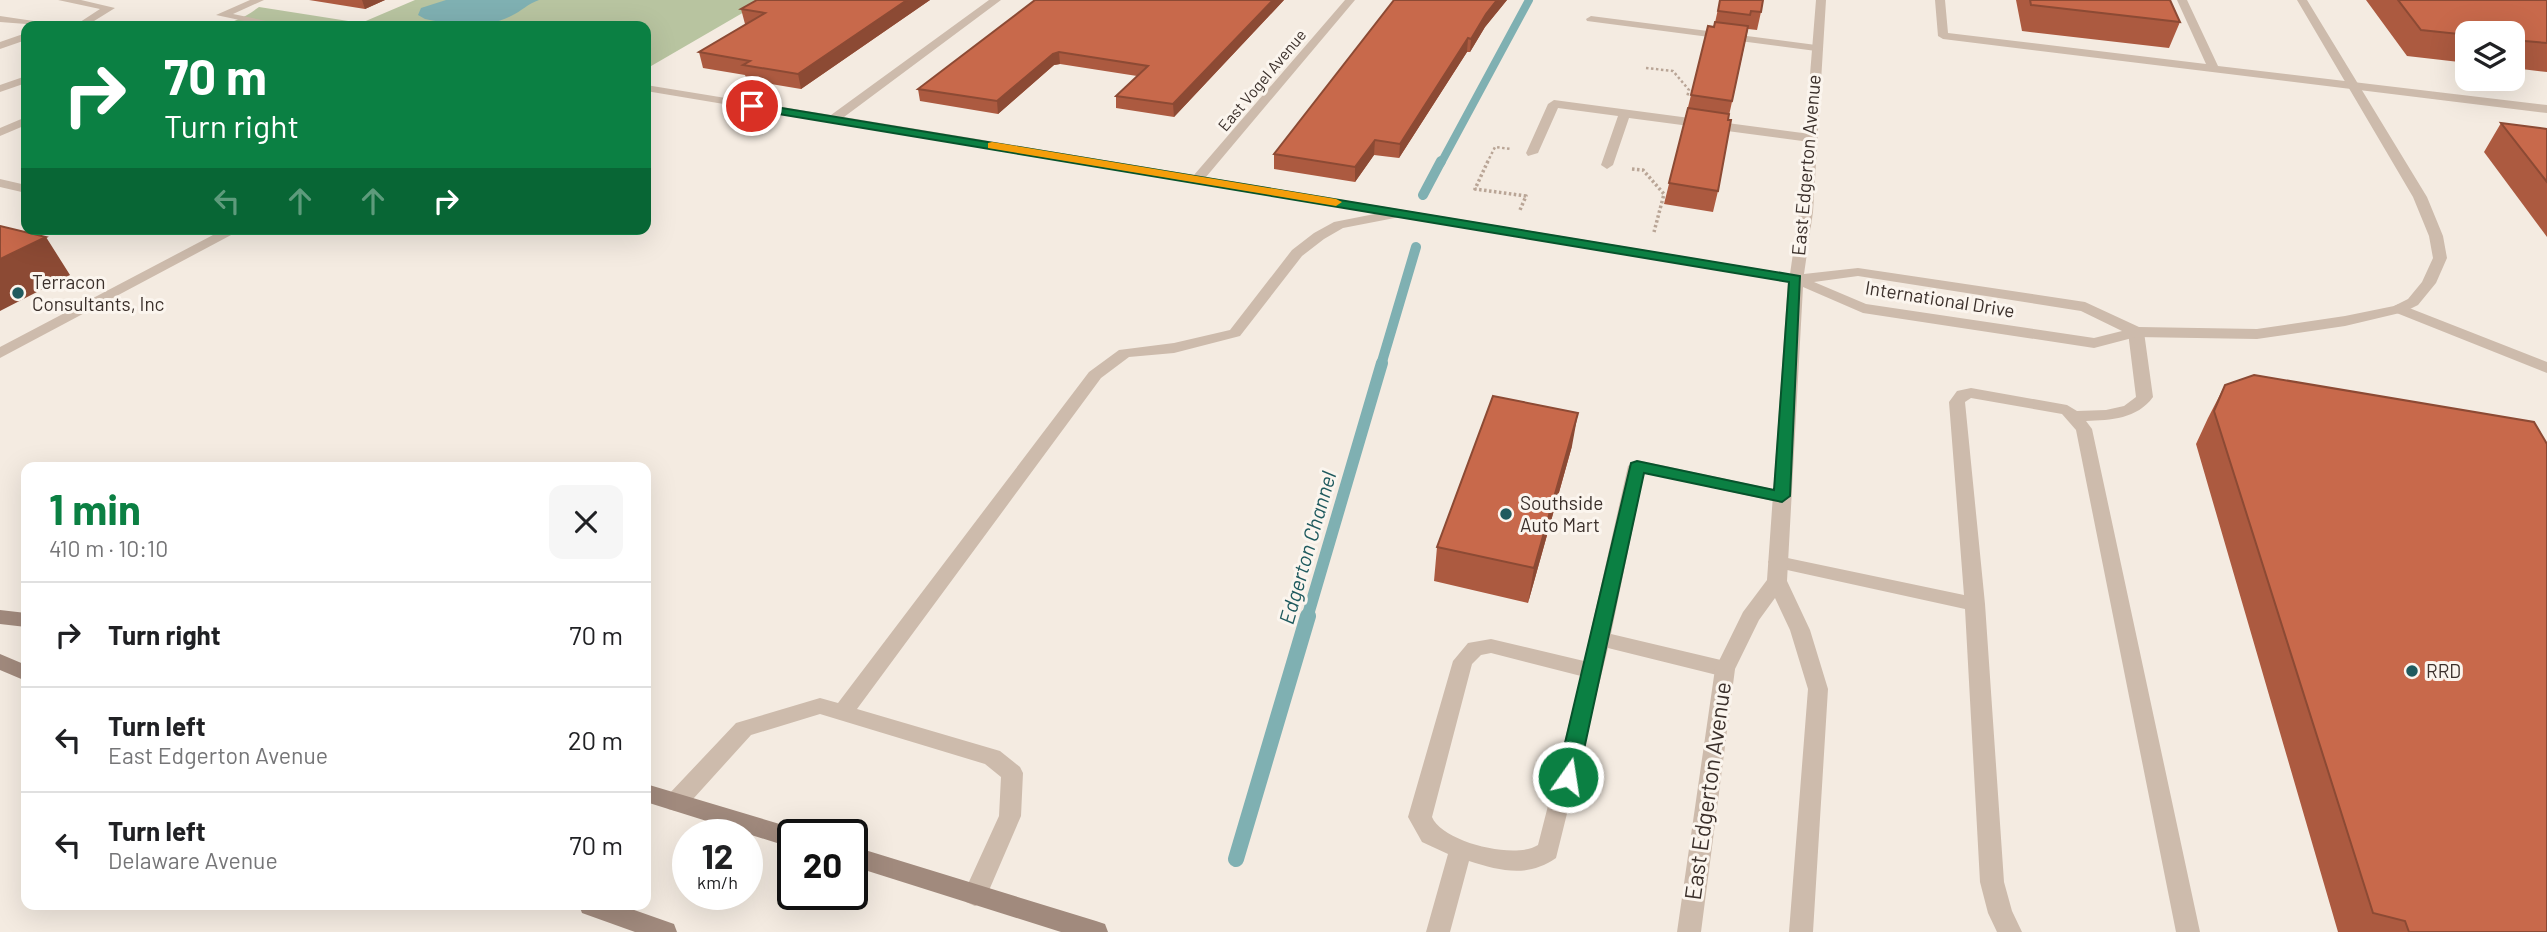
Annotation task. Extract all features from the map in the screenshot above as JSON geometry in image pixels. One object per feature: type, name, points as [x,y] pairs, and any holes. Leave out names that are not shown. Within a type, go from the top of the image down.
[{"type":"main road","points":[[0,617],[21,619]]},
{"type":"main road","points":[[0,662],[21,671]]},
{"type":"main road","points":[[651,794],[777,833]]},
{"type":"main road","points":[[868,861],[1096,932]]},
{"type":"main road","points":[[604,910],[661,931]]},
{"type":"street","points":[[63,0],[110,8],[88,21]]},
{"type":"street","points":[[256,21],[221,15],[259,0]]},
{"type":"street","points":[[832,120],[996,0]]},
{"type":"street","name":"East Vogel Avenue","points":[[1198,179],[1350,0]]},
{"type":"street","name":"East Edgerton Avenue","points":[[1801,932],[1818,689],[1778,571],[1796,279],[1806,212],[1821,0]]},
{"type":"street","points":[[1940,0],[1943,36],[2547,109]]},
{"type":"street","points":[[2182,0],[2214,69]]},
{"type":"street","name":"International Drive","points":[[1796,279],[1863,308],[2094,343],[2136,332],[2257,334],[2345,321],[2399,309],[2413,302],[2429,283],[2440,258],[2420,197],[2302,0]]},
{"type":"street","points":[[0,19],[21,22]]},
{"type":"street","points":[[1591,19],[1816,48]]},
{"type":"street","points":[[0,46],[21,38]]},
{"type":"street","points":[[0,89],[21,81]]},
{"type":"street","points":[[651,89],[1796,279]]},
{"type":"street","points":[[1532,153],[1554,104],[1810,138]]},
{"type":"street","points":[[1607,165],[1625,113]]},
{"type":"street","points":[[0,132],[21,123]]},
{"type":"street","points":[[0,183],[21,188]]},
{"type":"street","points":[[843,712],[1095,375],[1125,353],[1174,348],[1236,333],[1297,253],[1319,236],[1339,225],[1400,213]]},
{"type":"street","points":[[0,353],[224,235]]},
{"type":"street","name":"International Drive","points":[[1796,279],[1858,272],[2085,307],[2136,332]]},
{"type":"street","points":[[2399,309],[2547,368]]},
{"type":"street","points":[[2073,416],[2116,414],[2132,410],[2142,400],[2146,388],[2139,370],[2136,332]]},
{"type":"street","points":[[2010,932],[2000,913],[1992,882],[1975,604],[1957,402],[1963,394],[1971,393],[2067,410],[2084,429],[2188,932]]},
{"type":"street","points":[[1592,671],[1491,646],[1475,648],[1463,661],[1420,817],[1425,832],[1434,840],[1514,863],[1536,861],[1548,851],[1600,639],[1637,466],[1782,496]]},
{"type":"street","points":[[1778,571],[1975,604]]},
{"type":"street","name":"East Edgerton Avenue","points":[[1689,932],[1725,669],[1750,617],[1778,571]]},
{"type":"street","points":[[1600,639],[1725,669]]},
{"type":"street","points":[[677,802],[744,729],[820,706],[992,757],[1012,774],[1010,816],[975,895]]},
{"type":"street","points":[[1437,932],[1461,849]]},
{"type":"path","points":[[1647,68],[1673,71]]},
{"type":"path","points":[[1495,147],[1475,188],[1526,196],[1520,211]]},
{"type":"path","points":[[1643,170],[1664,194],[1653,232]]},
{"type":"green space","points":[[415,0],[765,0],[651,66],[651,21],[366,21]]},
{"type":"green space","points":[[259,7],[348,21],[234,21]]},
{"type":"water","points":[[446,0],[539,0],[497,21],[436,21],[418,15],[421,8]]},
{"type":"building","points":[[757,0],[907,0],[798,74],[743,65],[750,61],[699,52],[765,13],[741,9]]},
{"type":"building","points":[[1035,0],[1273,0],[1173,104],[1116,96],[1148,66],[1059,52],[1053,54],[997,101],[918,89]]},
{"type":"building","points":[[1394,0],[1497,0],[1471,39],[1468,38],[1400,144],[1375,140],[1355,167],[1274,154]]},
{"type":"building","points":[[1720,0],[1763,0],[1761,12],[1751,11],[1750,15],[1718,11]]},
{"type":"building","points":[[2030,0],[2170,0],[2180,22],[2031,5]]},
{"type":"building","points":[[2398,0],[2547,0],[2547,43],[2525,41],[2525,21],[2455,21],[2455,34],[2421,30]]},
{"type":"building","points":[[1715,22],[1748,26],[1732,101],[1691,95],[1708,26],[1714,27]]},
{"type":"building","points":[[1688,108],[1729,114],[1728,120],[1731,120],[1718,191],[1669,183]]},
{"type":"building","points":[[2501,123],[2547,129],[2547,182]]},
{"type":"building","points":[[0,226],[21,231],[21,235],[46,237],[0,259]]},
{"type":"building","name":"RRD","points":[[2254,375],[2534,422],[2547,444],[2547,932],[2409,932],[2405,921],[2373,913],[2214,411],[2225,385]]},
{"type":"building","name":"Southside Auto Mart","points":[[1493,396],[1578,413],[1534,568],[1437,547]]},
{"type":"waterway","name":"Edgerton Channel","points":[[1441,163],[1529,0]]},
{"type":"waterway","name":"Edgerton Channel","points":[[1423,195],[1441,161]]},
{"type":"waterway","name":"Edgerton Channel","points":[[1381,365],[1416,247]]},
{"type":"waterway","name":"Edgerton Channel","points":[[1307,618],[1382,363]]},
{"type":"waterway","name":"Edgerton Channel","points":[[1236,859],[1308,616]]},
{"type":"slow traffic","points":[[992,146],[1336,202]]},
{"type":"place","name":"Terracon Consultants, Inc","points":[[18,293]]},
{"type":"place","name":"Southside Auto Mart","points":[[1506,514]]},
{"type":"place","name":"RRD","points":[[2412,671]]},
{"type":"route","points":[[752,106],[1796,279],[1782,496],[1637,466],[1568,777]]}]
